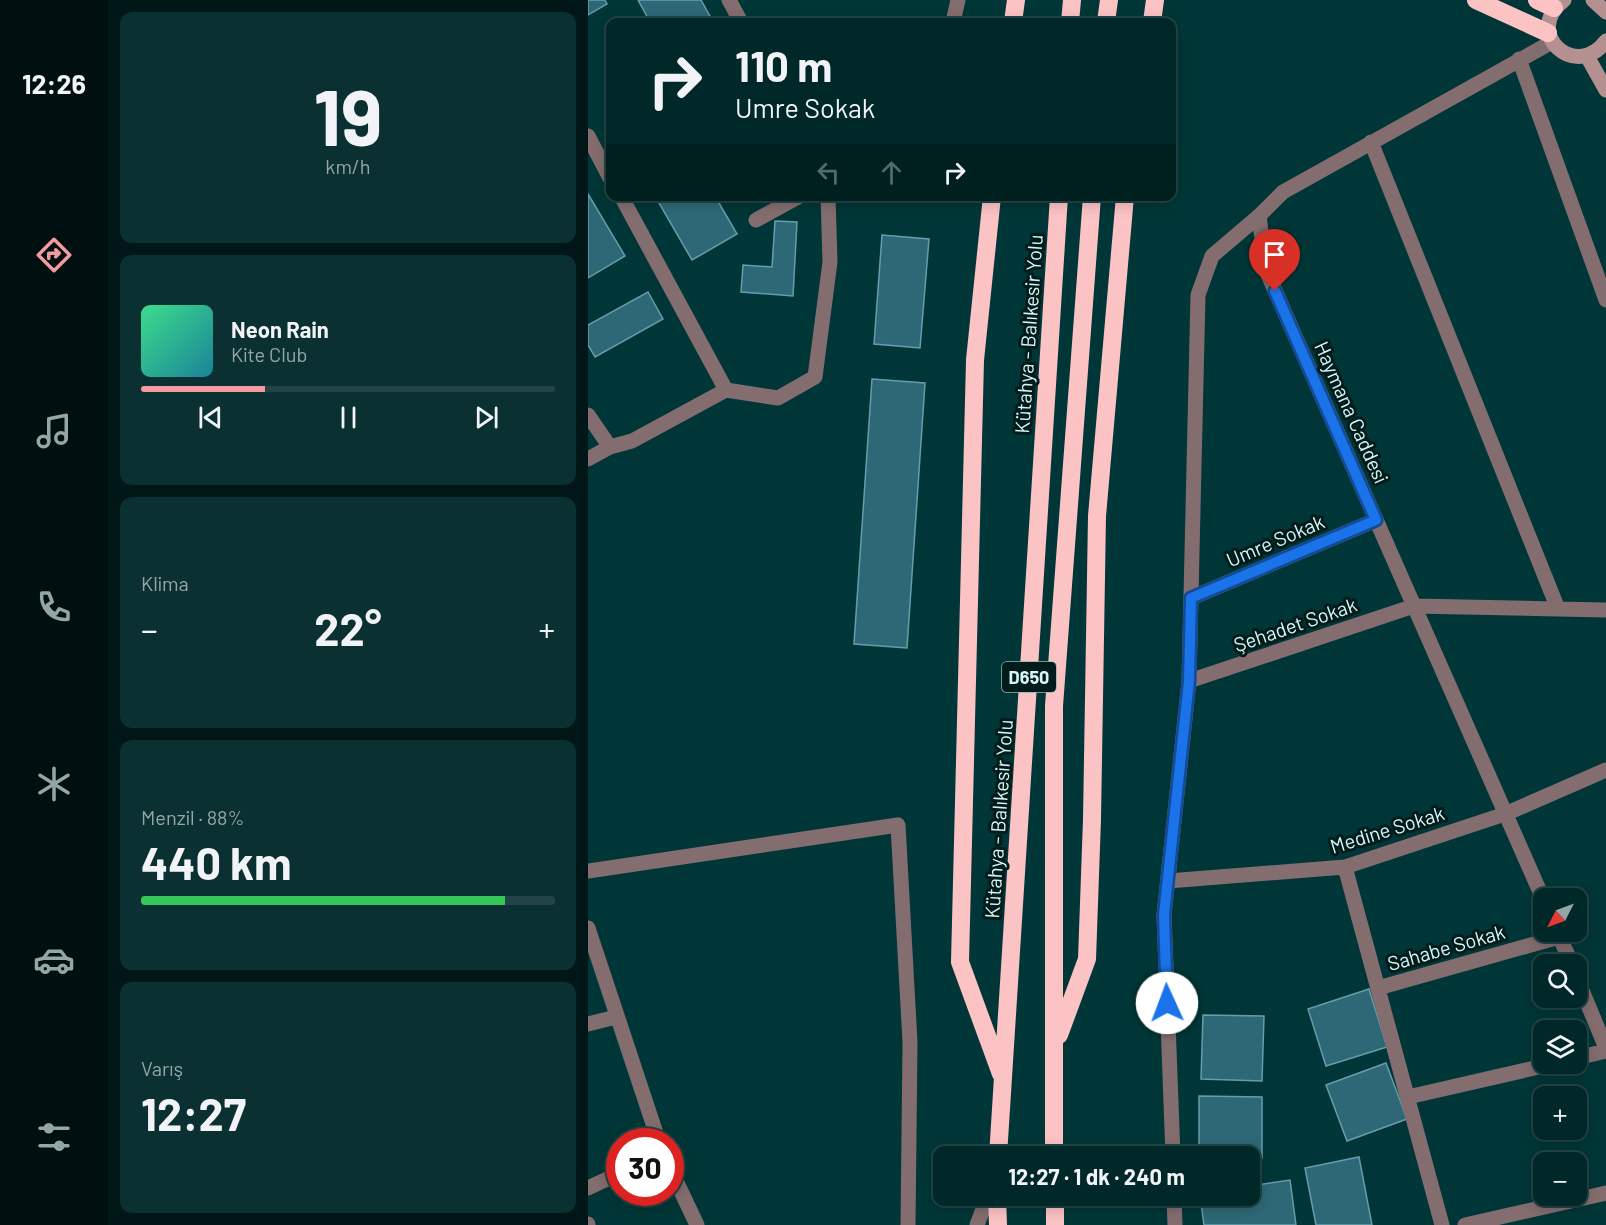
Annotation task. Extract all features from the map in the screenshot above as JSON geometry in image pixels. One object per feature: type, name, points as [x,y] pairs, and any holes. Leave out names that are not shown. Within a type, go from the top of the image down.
[{"type":"highway","points":[[1014,18],[1016,0]]},
{"type":"highway","points":[[1070,18],[1072,0]]},
{"type":"highway","points":[[1107,18],[1109,0]]},
{"type":"highway","points":[[1153,18],[1155,0]]},
{"type":"highway","points":[[1476,0],[1550,38]]},
{"type":"highway","points":[[991,201],[975,360],[960,962],[1004,1082]]},
{"type":"highway","name":"Kütahya - Balıkesir Yolu","points":[[999,1146],[1059,201]]},
{"type":"highway","name":"D650","points":[[1054,1146],[1054,706],[1092,201]]},
{"type":"highway","points":[[1054,1048],[1087,959],[1092,819],[1097,516],[1125,201]]},
{"type":"highway","points":[[997,1206],[998,1225]]},
{"type":"highway","points":[[1054,1206],[1055,1225]]},
{"type":"street","points":[[729,0],[739,18]]},
{"type":"street","points":[[954,18],[957,0]]},
{"type":"street","points":[[1552,3],[1549,19],[1550,38],[1560,51],[1573,57],[1587,56],[1599,50],[1606,41]]},
{"type":"street","points":[[1173,1146],[1164,915],[1189,681],[1198,295],[1212,256],[1283,192],[1519,59],[1550,38]]},
{"type":"street","points":[[1587,56],[1606,90]]},
{"type":"street","points":[[1519,59],[1606,300]]},
{"type":"street","points":[[588,136],[606,170]]},
{"type":"street","points":[[1371,142],[1558,609]]},
{"type":"street","points":[[624,201],[726,390]]},
{"type":"street","points":[[756,220],[791,201]]},
{"type":"street","points":[[588,459],[610,447],[632,441],[726,390],[777,398],[815,377],[830,262],[828,201]]},
{"type":"street","name":"Haymana Caddesi","points":[[1258,216],[1266,270],[1538,888]]},
{"type":"street","points":[[588,415],[610,447]]},
{"type":"street","name":"Umre Sokak","points":[[1191,598],[1376,520]]},
{"type":"street","name":"Şehadet Sokak","points":[[1189,681],[1414,606],[1606,610]]},
{"type":"street","name":"Medine Sokak","points":[[1168,881],[1345,867],[1505,814],[1606,770]]},
{"type":"street","points":[[588,871],[898,825],[910,1042],[908,1225]]},
{"type":"street","points":[[1345,867],[1442,1225]]},
{"type":"street","points":[[588,928],[654,1128]]},
{"type":"street","name":"Sahabe Sokak","points":[[1378,988],[1533,942]]},
{"type":"street","points":[[1587,1003],[1606,1050],[1587,1055]]},
{"type":"street","points":[[588,1024],[616,1017]]},
{"type":"street","points":[[1408,1097],[1533,1068]]},
{"type":"street","points":[[588,1188],[606,1180]]},
{"type":"street","points":[[1465,1225],[1606,1193]]},
{"type":"street","points":[[684,1198],[697,1225]]},
{"type":"street","points":[[977,1225],[984,1206]]},
{"type":"street","points":[[1175,1206],[1176,1225]]},
{"type":"building","points":[[588,0],[605,0],[607,4],[588,15]]},
{"type":"building","points":[[638,0],[701,0],[711,18],[648,18]]},
{"type":"building","points":[[588,194],[625,256],[588,278]]},
{"type":"building","points":[[662,201],[718,201],[737,234],[692,260],[659,203]]},
{"type":"building","points":[[775,221],[797,222],[793,296],[741,292],[743,265],[772,267]]},
{"type":"building","points":[[882,235],[929,239],[920,348],[874,344]]},
{"type":"building","points":[[648,292],[663,319],[595,357],[588,345],[588,325]]},
{"type":"building","points":[[872,379],[925,383],[907,648],[854,644]]},
{"type":"building","points":[[1369,989],[1387,1047],[1326,1066],[1308,1009]]},
{"type":"building","points":[[1203,1015],[1264,1016],[1262,1081],[1201,1079]]},
{"type":"building","points":[[1386,1063],[1407,1119],[1347,1141],[1326,1085]]},
{"type":"building","points":[[1199,1096],[1262,1097],[1262,1158],[1260,1158],[1260,1146],[1199,1146]]},
{"type":"building","points":[[1359,1157],[1372,1225],[1316,1225],[1305,1168]]},
{"type":"building","points":[[1290,1180],[1296,1225],[1204,1225],[1201,1206],[1260,1206],[1260,1184]]},
{"type":"route","points":[[1167,1003],[1164,915],[1189,681],[1191,598],[1376,520],[1275,291]]}]
